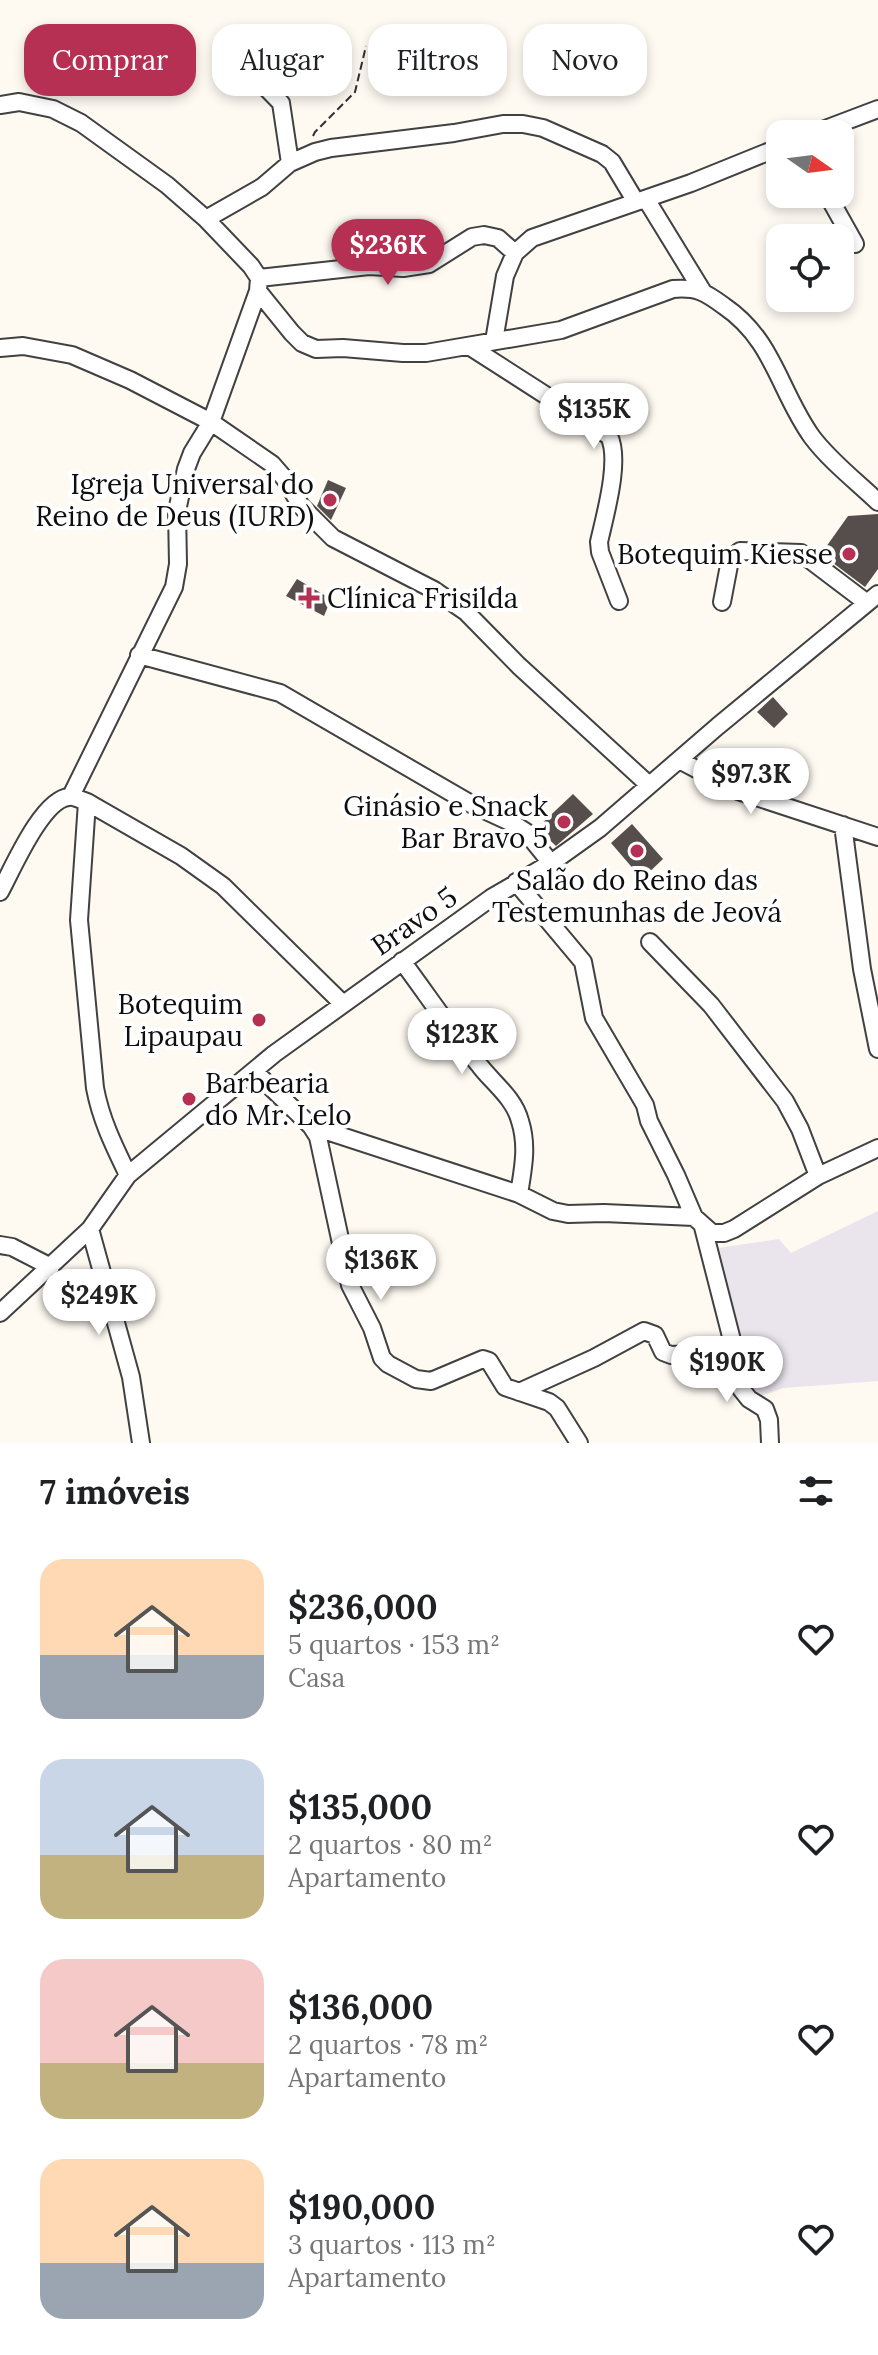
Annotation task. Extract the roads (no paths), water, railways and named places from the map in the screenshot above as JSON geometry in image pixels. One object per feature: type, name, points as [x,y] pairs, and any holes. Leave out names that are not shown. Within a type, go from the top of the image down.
[{"type":"street","points":[[274,96],[281,103],[290,163]]},
{"type":"street","points":[[0,105],[19,102],[53,109],[81,123],[167,185],[206,219],[251,266],[259,284],[292,333],[302,343],[316,349],[426,353],[561,330],[673,289],[689,287],[703,292],[742,318],[758,336],[811,435],[878,502]]},
{"type":"street","points":[[849,120],[878,109]]},
{"type":"street","points":[[206,219],[262,187],[290,163],[331,148],[503,124],[523,124],[543,128],[602,154],[612,162],[703,292]]},
{"type":"street","points":[[494,341],[505,276],[515,253],[532,238],[691,183],[766,153]]},
{"type":"street","points":[[835,208],[855,244]]},
{"type":"street","points":[[259,284],[369,266],[403,268],[429,264],[472,237],[484,235],[498,238],[515,253]]},
{"type":"street","points":[[128,1175],[108,1134],[95,1088],[79,920],[79,799],[139,655],[174,587],[178,564],[177,511],[186,469],[211,422],[259,284]]},
{"type":"street","points":[[0,348],[23,346],[72,355],[130,380],[211,422],[272,464],[301,506],[333,538],[434,590],[466,612],[519,666],[649,785]]},
{"type":"street","points":[[469,346],[609,436],[614,446],[615,460],[599,542],[619,601]]},
{"type":"street","points":[[722,602],[730,560],[740,551],[801,553],[873,598]]},
{"type":"street","name":"Bravo 5","points":[[0,1313],[90,1229],[128,1175],[254,1071],[402,961],[600,828],[873,598]]},
{"type":"street","points":[[139,655],[280,693],[471,804],[512,823],[526,832],[551,863]]},
{"type":"street","points":[[679,760],[738,791],[878,837]]},
{"type":"street","points":[[0,892],[43,816],[58,800],[79,799],[203,870],[343,1004]]},
{"type":"street","points":[[843,825],[862,969],[878,1049]]},
{"type":"street","points":[[516,882],[583,962],[594,1018],[645,1105],[649,1121],[698,1222],[735,1352],[741,1389],[749,1399],[765,1409],[770,1443]]},
{"type":"street","points":[[650,942],[711,1005],[785,1101],[800,1129],[818,1176]]},
{"type":"street","points":[[402,961],[481,1067],[511,1100],[525,1141],[519,1194]]},
{"type":"street","points":[[254,1071],[311,1126],[323,1151],[350,1285],[372,1328],[382,1358],[423,1381],[431,1381],[483,1359],[489,1361],[505,1387],[549,1402],[557,1408],[579,1443]]},
{"type":"street","points":[[311,1126],[519,1194],[553,1211],[698,1222],[712,1233],[734,1229],[818,1176],[878,1148]]},
{"type":"street","points":[[90,1229],[131,1377],[141,1443]]},
{"type":"street","points":[[0,1245],[12,1247],[51,1267]]},
{"type":"street","points":[[519,1392],[644,1331],[655,1335],[663,1352],[671,1355],[735,1352]]},
{"type":"place","name":"Igreja Universal do Reino de Deus (IURD)","points":[[330,500]]},
{"type":"place","name":"Botequim Kiesse","points":[[849,554]]},
{"type":"place","name":"Clínica Frisilda","points":[[309,598]]},
{"type":"place","name":"Ginásio e Snack Bar Bravo 5","points":[[564,822]]},
{"type":"place","name":"Salão do Reino das Testemunhas de Jeová","points":[[637,851]]},
{"type":"place","name":"Botequim Lipaupau","points":[[259,1020]]},
{"type":"place","name":"Barbearia do Mr. Lelo","points":[[189,1099]]}]
